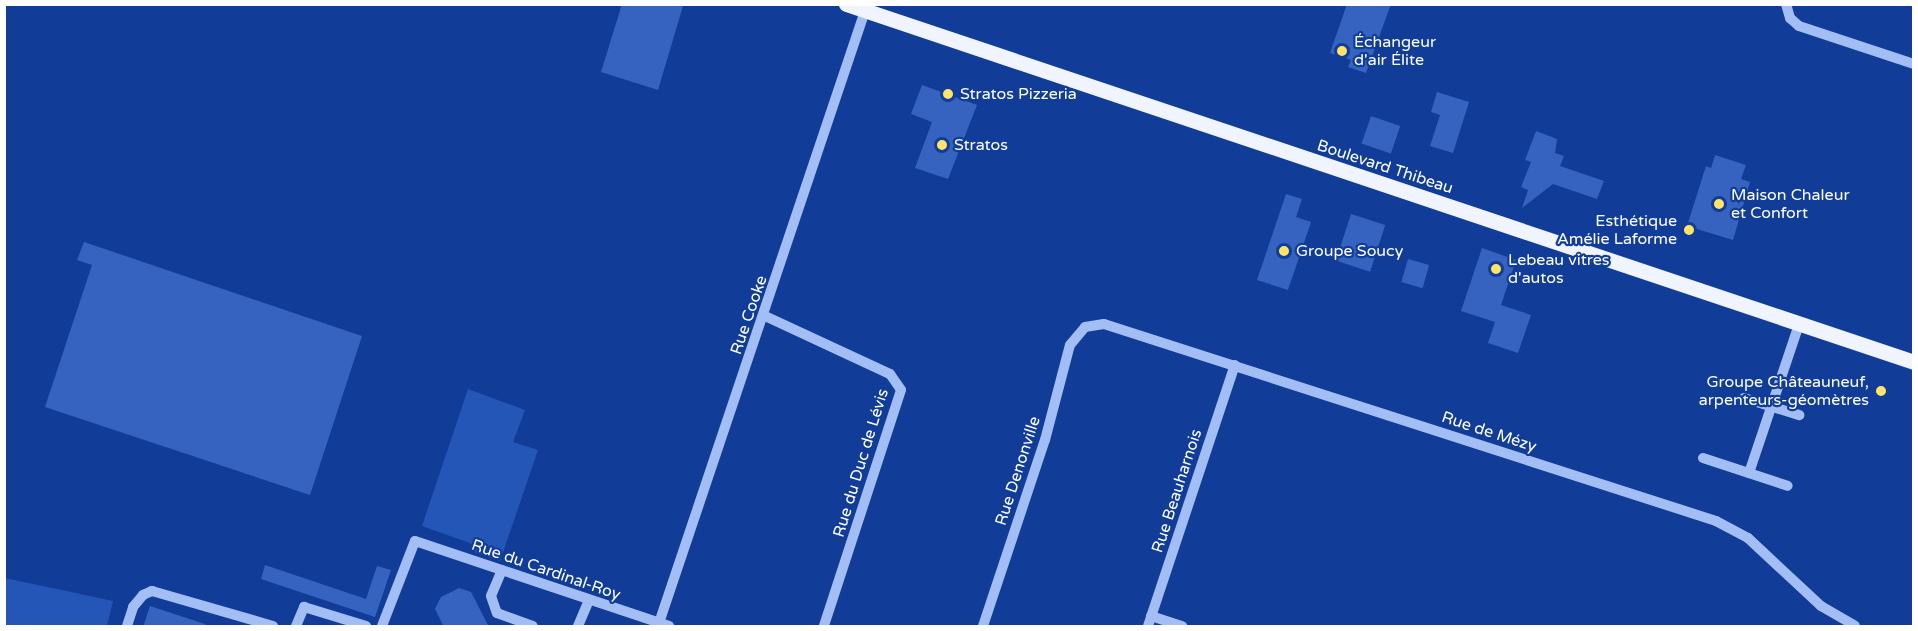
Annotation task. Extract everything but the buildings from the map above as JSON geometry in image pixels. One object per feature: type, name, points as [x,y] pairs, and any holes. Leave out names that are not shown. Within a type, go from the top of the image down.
[{"type":"main road","name":"Boulevard Thibeau","points":[[846,4],[1914,362]]},
{"type":"street","points":[[1787,9],[1799,26],[1914,64]]},
{"type":"street","name":"Rue Cooke","points":[[662,626],[865,11]]},
{"type":"street","name":"Rue du Duc de Lévis","points":[[765,316],[890,375],[901,390],[824,627]]},
{"type":"street","points":[[1749,473],[1799,324]]},
{"type":"street","name":"Rue de Mézy","points":[[1085,327],[1112,325],[1716,521],[1748,538],[1821,606],[1855,627]]},
{"type":"street","name":"Rue Denonville","points":[[983,627],[1044,440],[1070,345],[1085,327]]},
{"type":"street","name":"Rue Beauharnois","points":[[1150,622],[1235,365]]},
{"type":"street","points":[[1744,398],[1799,415]]},
{"type":"street","points":[[1703,458],[1788,486]]},
{"type":"street","name":"Rue du Cardinal-Roy","points":[[382,627],[415,541],[662,626]]},
{"type":"street","points":[[502,570],[491,596],[497,613],[533,627]]},
{"type":"street","points":[[127,627],[133,607],[143,595],[152,591],[273,627]]},
{"type":"street","points":[[578,627],[589,600]]},
{"type":"street","points":[[296,627],[304,607],[366,627]]},
{"type":"street","points":[[1150,622],[1182,627]]},
{"type":"shaded area","points":[[468,389],[525,410],[513,442],[538,450],[500,561],[476,553],[470,543],[422,526]]},
{"type":"shaded area","points":[[5,578],[113,601],[107,626],[5,626]]},
{"type":"place","name":"Échangeur d'air Élite","points":[[1342,51]]},
{"type":"place","name":"Stratos Pizzeria","points":[[948,94]]},
{"type":"place","name":"Stratos","points":[[942,145]]},
{"type":"place","name":"Maison Chaleur et Confort","points":[[1719,204]]},
{"type":"place","name":"Esthétique Amélie Laforme","points":[[1689,230]]},
{"type":"place","name":"Groupe Soucy","points":[[1284,251]]},
{"type":"place","name":"Lebeau vitres d'autos","points":[[1496,269]]},
{"type":"place","name":"Groupe Châteauneuf, arpenteurs-géomètres","points":[[1881,391]]}]
